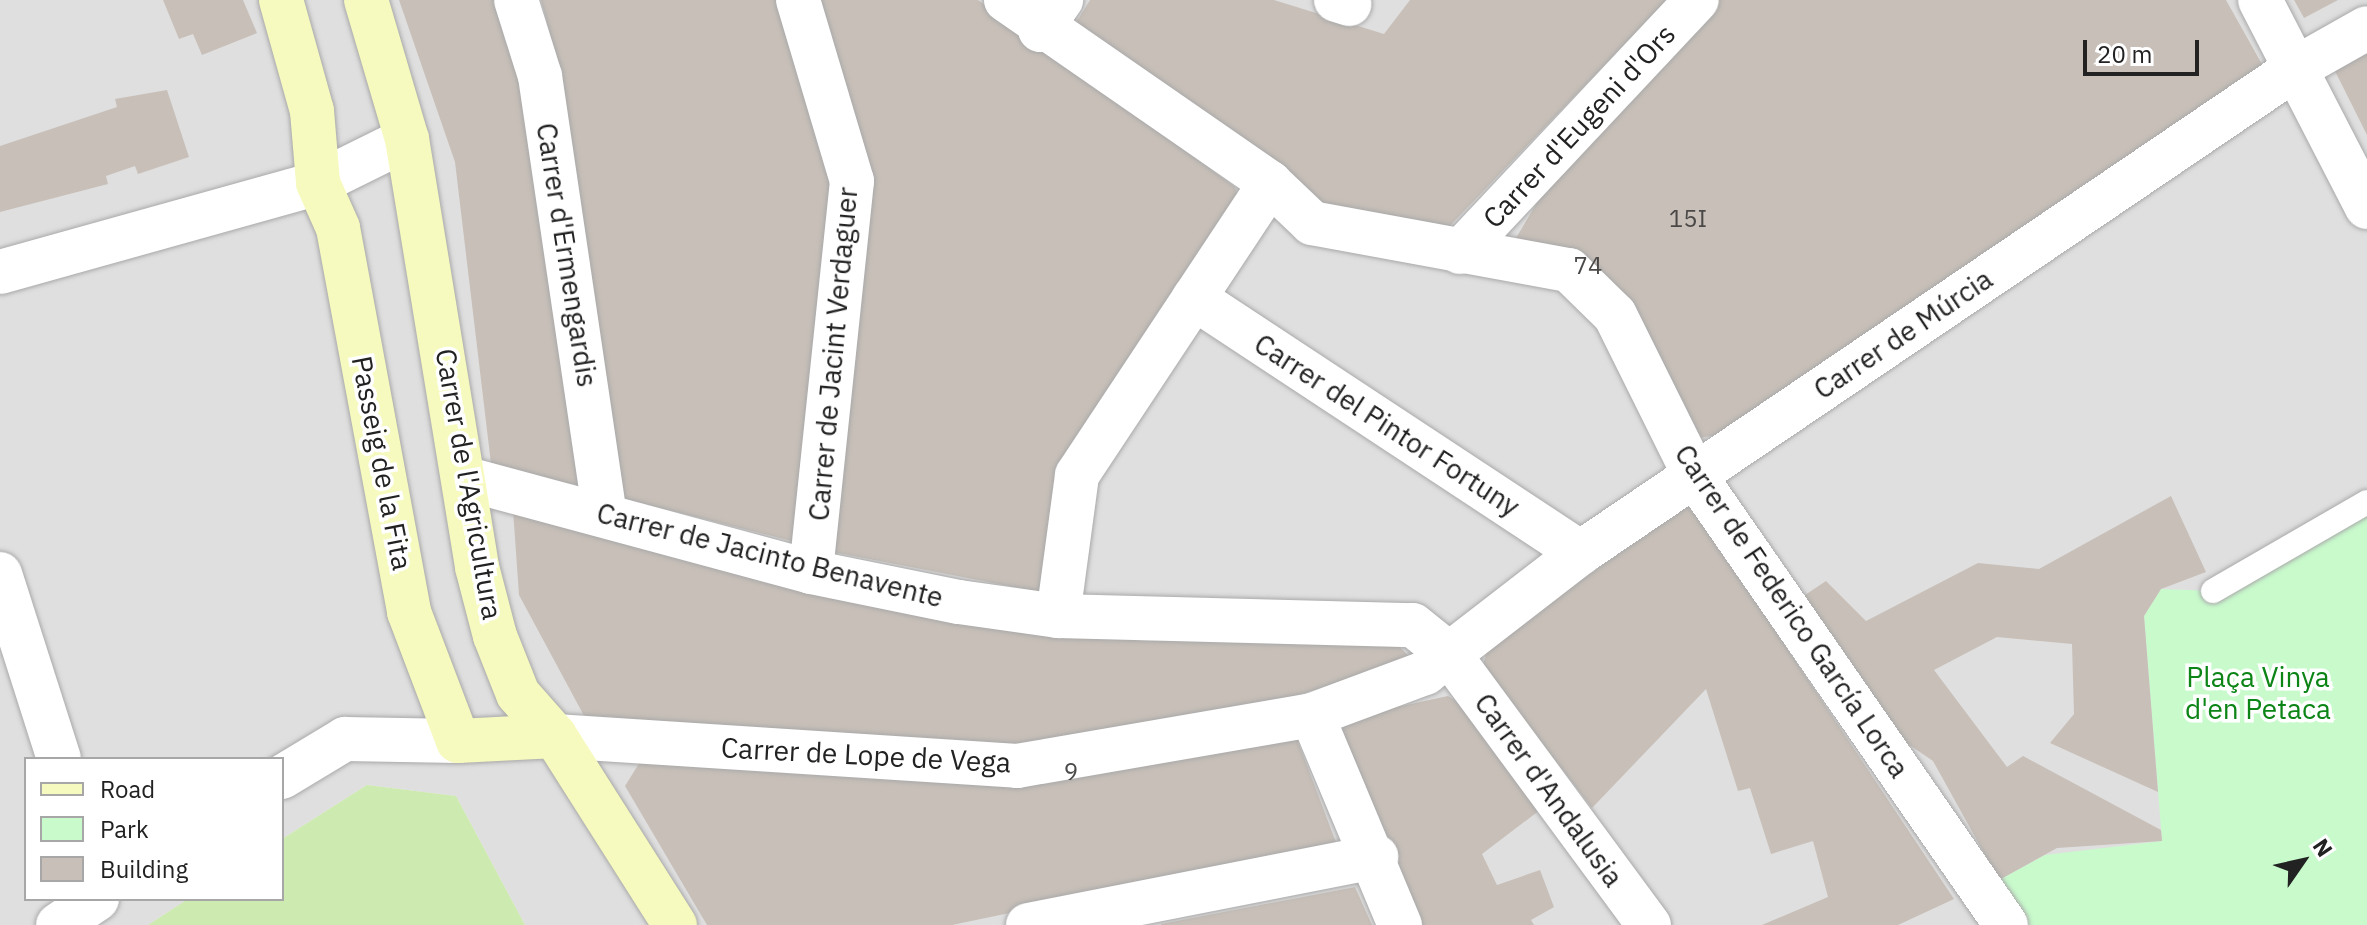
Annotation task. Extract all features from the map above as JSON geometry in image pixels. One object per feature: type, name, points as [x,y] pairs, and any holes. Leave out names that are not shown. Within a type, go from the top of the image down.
[{"type":"street","name":"Passeig de la Fita","points":[[281,0],[312,111],[318,183],[338,228],[409,612],[458,741]]},
{"type":"street","name":"Carrer de l'Agricultura","points":[[366,0],[407,139],[495,636],[518,694],[555,736],[675,925]]},
{"type":"street","name":"Carrer d'Ermengardis","points":[[516,0],[540,76],[605,514]]},
{"type":"street","name":"Carrer de Jacint Verdaguer","points":[[798,0],[852,181],[811,572]]},
{"type":"street","name":"Carrer de Federico García Lorca","points":[[1006,0],[1051,15],[1117,73],[1270,183],[1312,223],[1569,270],[1615,315],[1695,476],[1999,923]]},
{"type":"street","name":"Carrer d'Eugeni d'Ors","points":[[1460,252],[1697,0]]},
{"type":"street","points":[[2260,0],[2367,207]]},
{"type":"street","name":"Carrer de Múrcia","points":[[1449,654],[1580,553],[2296,68],[2367,28]]},
{"type":"street","points":[[0,272],[318,183],[407,139]]},
{"type":"street","points":[[1058,616],[1077,475],[1270,183]]},
{"type":"street","name":"Carrer del Pintor Fortuny","points":[[1194,298],[1580,553]]},
{"type":"street","name":"Carrer de Jacinto Benavente","points":[[467,479],[811,572],[1058,616],[1413,625],[1449,654]]},
{"type":"street","points":[[0,574],[58,757]]},
{"type":"street","name":"Carrer de Lope de Vega","points":[[458,741],[555,736],[1017,766],[1312,715],[1425,673],[1449,654]]},
{"type":"street","name":"Carrer d'Andalusia","points":[[1449,654],[1649,925]]},
{"type":"street","points":[[1312,715],[1376,857],[1400,925]]},
{"type":"street","points":[[284,776],[345,739],[458,741]]},
{"type":"street","points":[[1028,925],[1376,857]]},
{"type":"street","points":[[58,925],[94,901]]},
{"type":"lane","points":[[2213,591],[2367,502]]},
{"type":"shaded area","points":[[0,0],[2367,0],[2367,925],[525,925],[456,796],[367,785],[284,838],[284,757],[24,757],[24,901],[185,901],[148,925],[0,925]]},
{"type":"green space","name":"Plaça Vinya d'en Petaca","points":[[2367,507],[2367,925],[2024,925],[1999,880],[2045,855],[2162,841],[2144,616],[2161,589],[2214,591]]},
{"type":"green space","points":[[367,785],[456,796],[525,925],[148,925],[185,901],[284,901],[284,838]]},
{"type":"building","points":[[163,0],[243,0],[257,33],[202,55],[193,34],[179,39]]},
{"type":"building","points":[[399,0],[497,0],[522,79],[579,485],[492,472],[455,162]]},
{"type":"building","points":[[541,0],[788,0],[831,185],[792,541],[621,498],[563,82]]},
{"type":"building","points":[[815,0],[978,0],[1235,187],[1241,207],[1077,459],[1051,594],[828,551],[865,238]]},
{"type":"building","points":[[1090,0],[1274,0],[1384,34],[1410,0],[1667,0],[1443,233],[1322,204],[1074,26]]},
{"type":"building","points":[[1715,0],[2226,0],[2263,66],[1718,435],[1698,438],[1630,323],[1509,250],[1574,140]]},
{"type":"building","points":[[2294,0],[2338,0],[2304,18]]},
{"type":"building","points":[[2367,53],[2367,135],[2335,71]]},
{"type":"building","points":[[167,90],[189,157],[138,174],[135,166],[106,176],[108,184],[0,212],[0,146],[117,107],[115,99]]},
{"type":"building","points":[[2171,496],[2206,572],[2161,589],[2144,616],[2158,792],[2050,743],[2074,714],[2072,644],[1997,637],[1934,670],[2007,767],[2023,756],[2161,830],[2162,841],[2057,848],[1999,880],[1933,761],[1889,731],[1799,599],[1826,581],[1866,621],[1978,563],[2039,569]]},
{"type":"building","points":[[1691,504],[1954,899],[1898,925],[1762,925],[1828,897],[1813,841],[1771,854],[1750,788],[1738,791],[1706,689],[1592,808],[1483,666],[1488,644]]},
{"type":"building","points":[[513,510],[792,580],[1145,641],[1394,641],[1425,673],[1396,666],[1294,696],[997,751],[589,725],[519,595]]},
{"type":"building","points":[[1448,696],[1463,705],[1540,810],[1482,854],[1497,885],[1540,870],[1554,907],[1531,920],[1534,925],[1423,925],[1340,731],[1355,716]]},
{"type":"building","points":[[1297,739],[1337,845],[952,925],[707,925],[625,786],[640,762]]},
{"type":"building","points":[[1355,887],[1372,925],[1161,925],[1161,924]]}]
